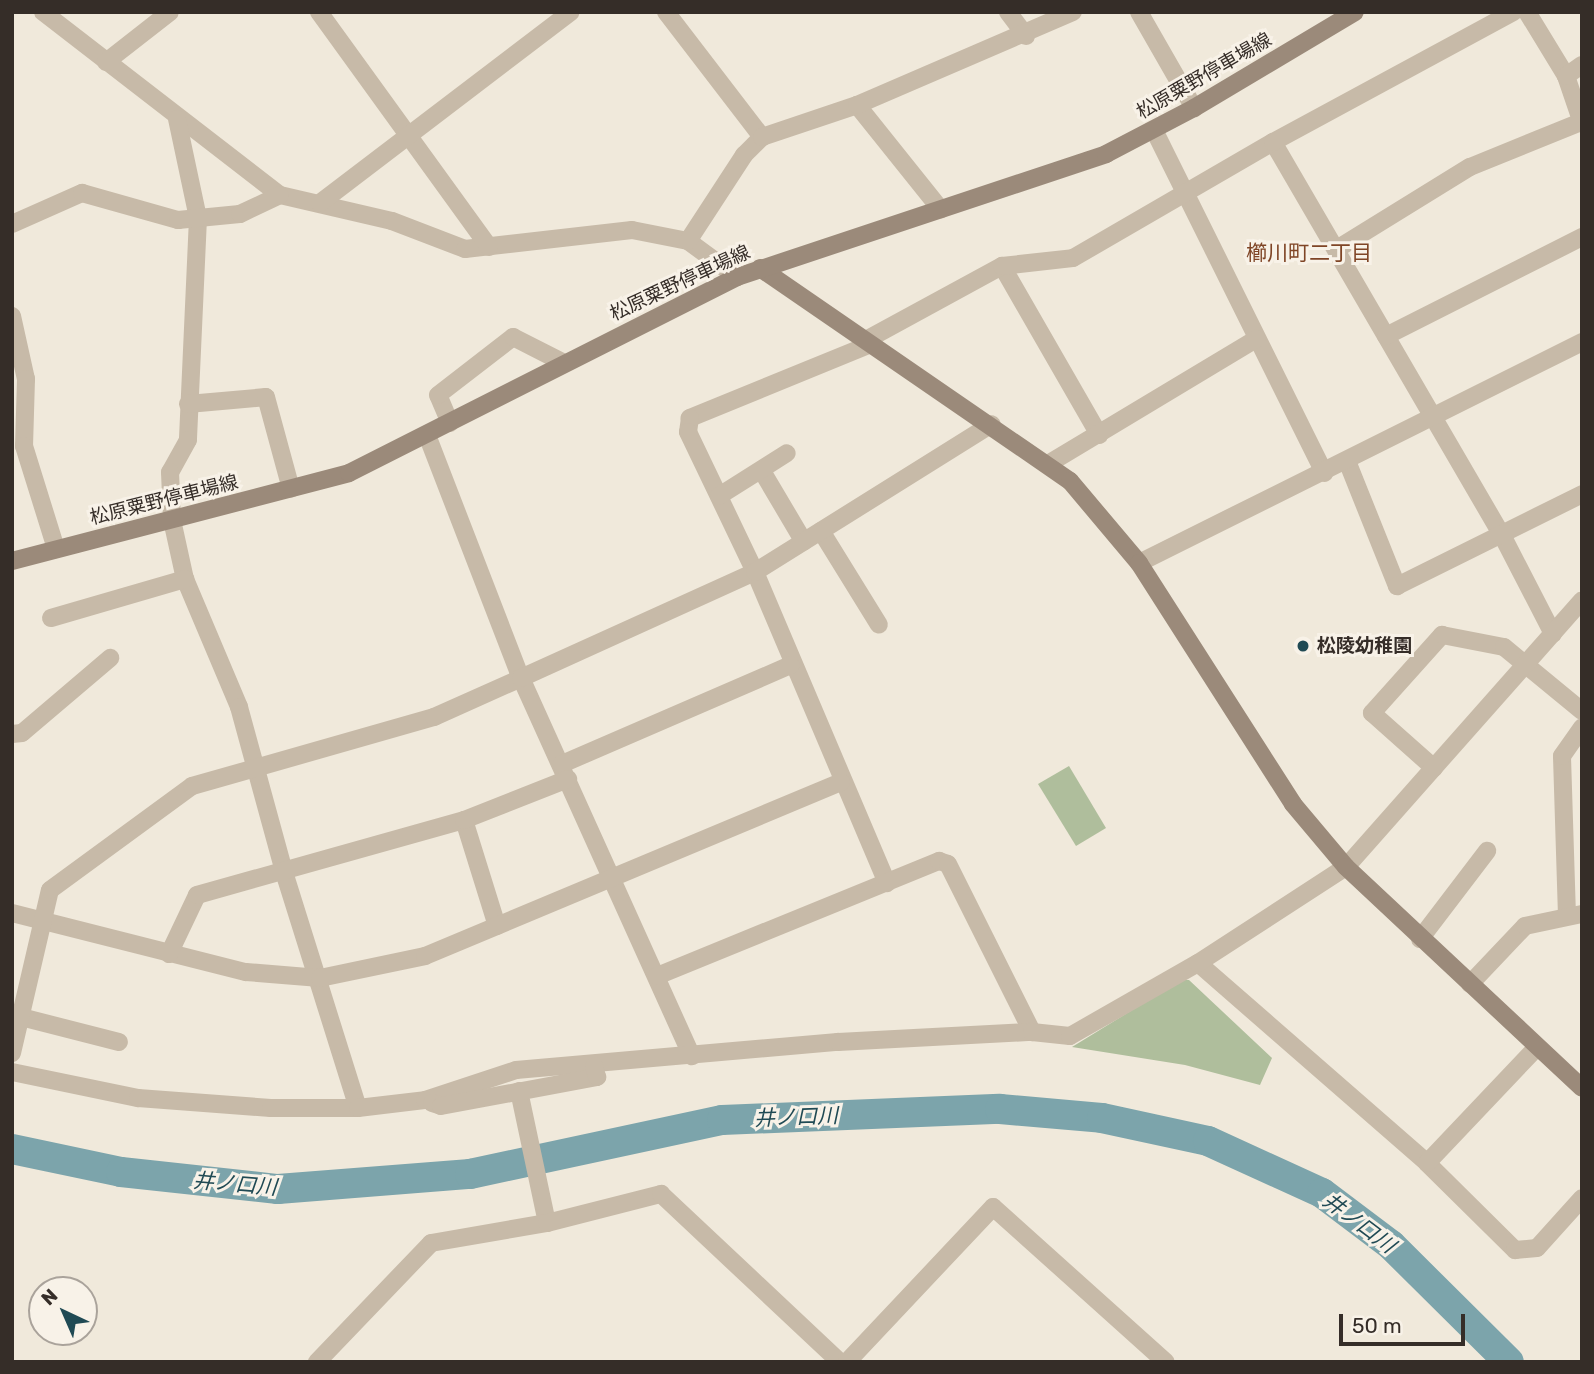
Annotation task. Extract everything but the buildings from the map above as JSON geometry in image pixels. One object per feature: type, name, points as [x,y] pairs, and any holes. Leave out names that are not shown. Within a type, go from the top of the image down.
[{"type":"main road","name":"松原粟野停車場線","points":[[12,561],[349,473],[564,362],[737,277],[1071,168],[1154,130],[1355,12]]},
{"type":"main road","points":[[760,268],[1048,464],[1110,525],[1139,563],[1293,804],[1346,867],[1582,1088]]},
{"type":"street","points":[[43,12],[177,119],[279,195],[392,221],[465,248],[489,247],[601,230],[632,230],[688,241],[737,277]]},
{"type":"street","points":[[106,62],[170,12]]},
{"type":"street","points":[[319,12],[489,247]]},
{"type":"street","points":[[320,203],[571,12]]},
{"type":"street","points":[[667,12],[762,137]]},
{"type":"street","points":[[1008,12],[1026,36]]},
{"type":"street","points":[[688,241],[744,155],[762,137],[857,105],[1026,36],[1073,12]]},
{"type":"street","points":[[1139,12],[1194,108]]},
{"type":"street","points":[[887,883],[791,665],[755,572],[688,432],[690,418],[868,342],[1002,266],[1073,258],[1273,142],[1513,12]]},
{"type":"street","points":[[1337,249],[1470,167],[1582,123],[1566,76],[1527,12]]},
{"type":"street","points":[[1566,76],[1582,65]]},
{"type":"street","points":[[857,105],[941,210]]},
{"type":"street","points":[[177,119],[198,218],[188,440],[170,471],[172,520],[185,579],[239,707],[284,872],[320,978],[358,1108]]},
{"type":"street","points":[[1154,130],[1183,195],[1324,473]]},
{"type":"street","points":[[1273,142],[1503,537],[1553,634]]},
{"type":"street","points":[[12,224],[82,193],[178,220],[240,214],[279,195]]},
{"type":"street","points":[[1386,335],[1582,237]]},
{"type":"street","points":[[1002,266],[1099,435]]},
{"type":"street","points":[[12,317],[26,379],[24,446],[56,549]]},
{"type":"street","points":[[450,423],[438,395],[513,337],[564,362]]},
{"type":"street","points":[[1048,464],[1256,339]]},
{"type":"street","points":[[1139,563],[1435,418],[1582,342]]},
{"type":"street","points":[[188,404],[265,397],[291,489]]},
{"type":"street","points":[[12,1053],[50,890],[192,786],[435,716],[521,678],[755,572],[992,424]]},
{"type":"street","points":[[427,435],[521,678],[692,1056]]},
{"type":"street","points":[[719,496],[762,471],[786,453]]},
{"type":"street","points":[[1347,461],[1397,586],[1503,537],[1582,494]]},
{"type":"street","points":[[762,471],[804,542]]},
{"type":"street","points":[[821,531],[879,625]]},
{"type":"street","points":[[51,618],[185,579]]},
{"type":"street","points":[[12,1072],[138,1098],[271,1108],[358,1108],[425,1100],[516,1070],[594,1066],[838,1042],[1032,1032],[1070,1036],[1198,963],[1346,867],[1582,600]]},
{"type":"street","points":[[1434,768],[1373,713],[1442,635],[1504,648],[1582,711]]},
{"type":"street","points":[[12,734],[22,733],[110,658]]},
{"type":"street","points":[[169,954],[197,895],[464,820],[791,665]]},
{"type":"street","points":[[1470,984],[1525,926],[1575,915],[1562,756],[1582,727]]},
{"type":"street","points":[[12,913],[246,972],[320,978],[425,956],[841,782]]},
{"type":"street","points":[[464,820],[497,926]]},
{"type":"street","points":[[1420,939],[1487,851]]},
{"type":"street","points":[[657,976],[939,860],[948,864],[1032,1032]]},
{"type":"street","points":[[1198,963],[1427,1163],[1515,1250],[1537,1248],[1582,1198]]},
{"type":"street","points":[[21,1017],[120,1042]]},
{"type":"street","points":[[1427,1163],[1538,1047]]},
{"type":"street","points":[[425,1100],[441,1106],[520,1097],[597,1077],[594,1066]]},
{"type":"street","points":[[520,1097],[544,1215]]},
{"type":"street","points":[[317,1362],[430,1243],[544,1215],[661,1194],[841,1362]]},
{"type":"street","points":[[847,1362],[993,1207],[1166,1362]]},
{"type":"green space","points":[[1069,766],[1106,828],[1076,846],[1038,784]]},
{"type":"green space","points":[[1181,980],[1189,980],[1272,1058],[1260,1085],[1185,1065],[1072,1047]]},
{"type":"waterway","name":"井ノ口川","points":[[12,1149],[121,1172],[278,1189],[470,1174],[722,1120],[1000,1109],[1102,1118],[1208,1141],[1322,1193],[1391,1245],[1509,1362]]},
{"type":"place","name":"松陵幼稚園","points":[[1303,646]]},
{"type":"district","name":"櫛川町二丁目","points":[[1309,253]]}]
